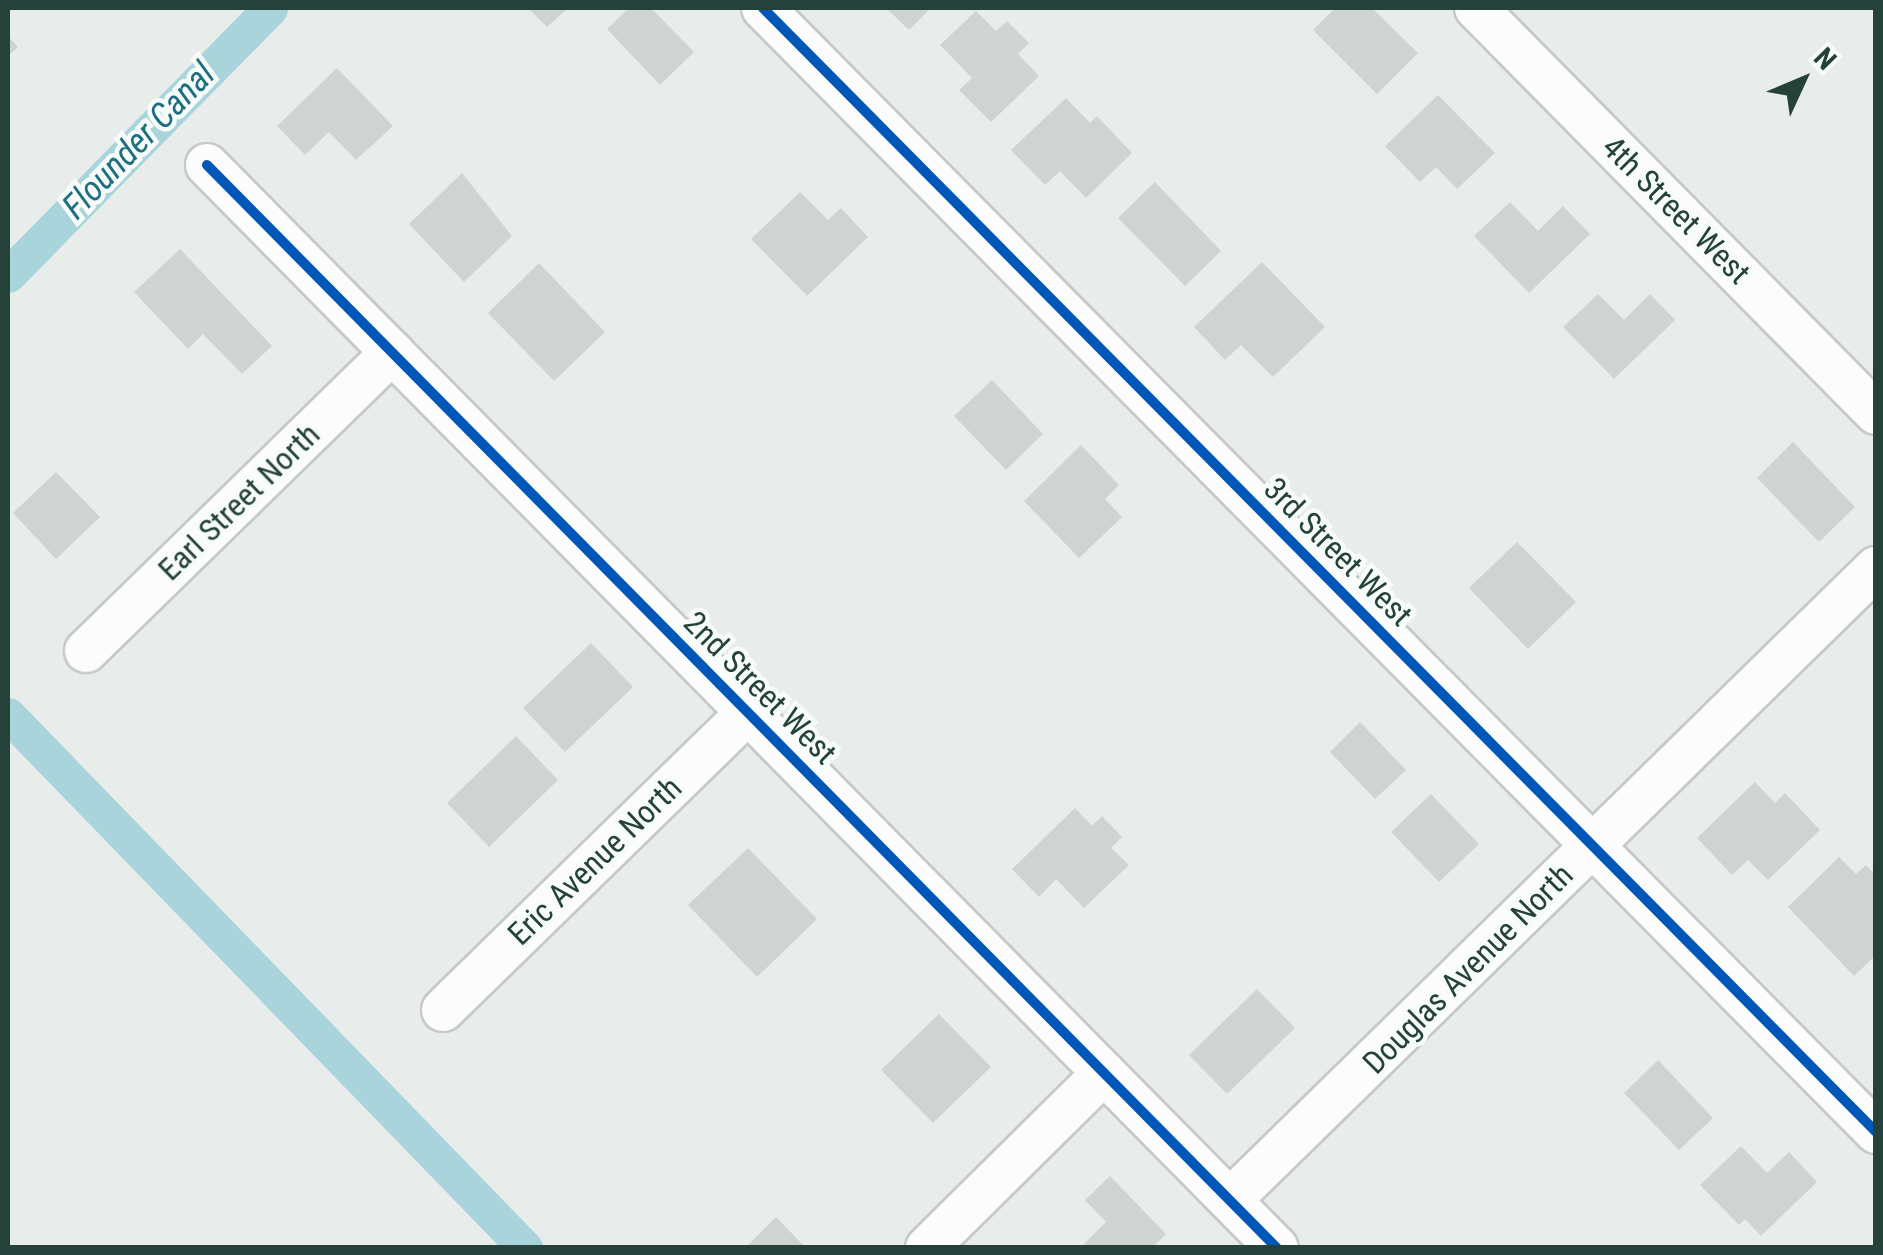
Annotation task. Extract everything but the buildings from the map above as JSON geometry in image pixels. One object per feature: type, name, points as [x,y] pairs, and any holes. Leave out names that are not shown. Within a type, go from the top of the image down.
[{"type":"street","name":"3rd Street West","points":[[763,8],[1876,1132]]},
{"type":"street","name":"4th Street West","points":[[1476,8],[1876,413]]},
{"type":"street","name":"2nd Street West","points":[[206,165],[1277,1248]]},
{"type":"street","name":"Earl Street North","points":[[86,652],[392,352]]},
{"type":"street","name":"Douglas Avenue North","points":[[1230,1200],[1876,568]]},
{"type":"street","name":"Eric Avenue North","points":[[442,1010],[748,712]]},
{"type":"street","points":[[927,1248],[1104,1073]]},
{"type":"waterway","name":"Flounder Canal","points":[[8,275],[270,8]]},
{"type":"waterway","points":[[8,715],[525,1248]]},
{"type":"cycle path","points":[[763,8],[1876,1132]]},
{"type":"cycle path","points":[[207,165],[1277,1248]]}]
